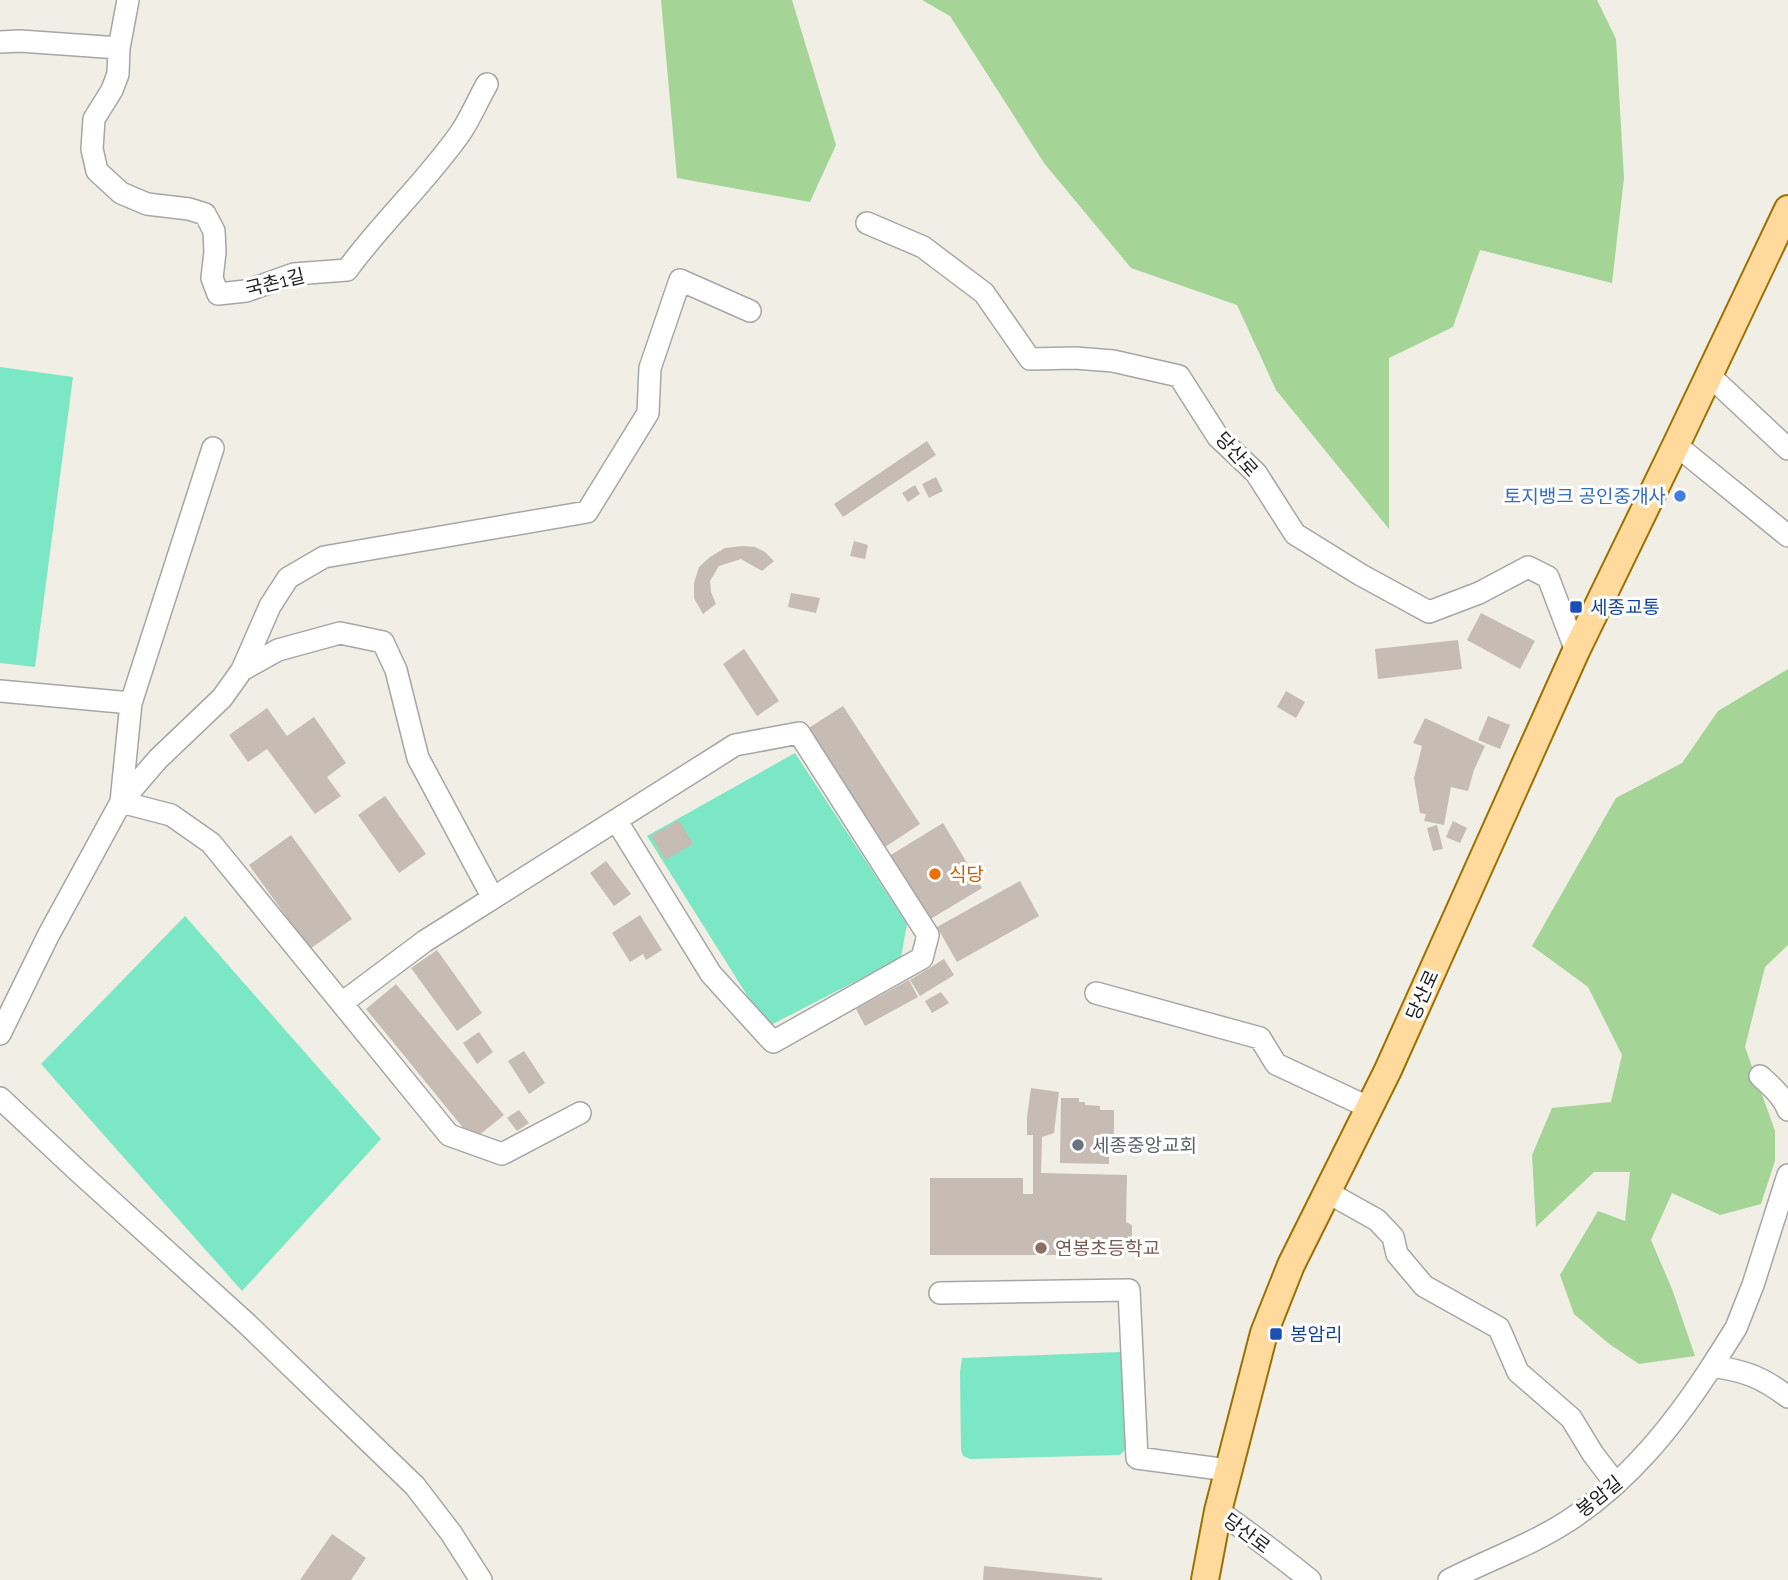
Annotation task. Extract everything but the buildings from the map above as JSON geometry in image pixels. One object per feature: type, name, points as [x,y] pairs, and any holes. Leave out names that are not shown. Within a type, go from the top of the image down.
[{"type":"main road","name":"당산로","points":[[1205,1580],[1218,1511],[1264,1333],[1291,1265],[1370,1108],[1576,652],[1788,209]]},
{"type":"street","name":"국촌1길","points":[[128,0],[119,48],[118,74],[112,90],[94,119],[92,149],[97,171],[121,193],[146,204],[189,209],[205,214],[214,231],[212,278],[218,294],[246,291],[293,274],[347,270],[365,245],[415,190],[461,130],[487,84]]},
{"type":"street","points":[[0,41],[119,48]]},
{"type":"street","name":"당산로","points":[[867,223],[923,247],[984,293],[1030,359],[1113,361],[1179,376],[1219,437],[1256,474],[1295,534],[1361,575],[1429,612],[1479,593],[1528,567],[1548,577],[1576,652]]},
{"type":"street","points":[[0,1034],[48,936],[121,802],[158,759],[222,698],[242,670],[270,606],[288,578],[324,557],[587,512],[648,413],[650,368],[680,280],[750,311]]},
{"type":"street","points":[[1709,375],[1788,449]]},
{"type":"street","points":[[1676,445],[1788,536]]},
{"type":"street","points":[[121,802],[131,703],[213,448]]},
{"type":"street","points":[[242,670],[278,650],[340,633],[383,642],[396,670],[418,758],[493,898]]},
{"type":"street","points":[[0,691],[131,703]]},
{"type":"street","points":[[342,1003],[425,941],[616,820],[735,745],[799,733],[928,935],[922,958],[773,1042],[711,974],[616,820]]},
{"type":"street","points":[[121,802],[171,815],[211,843],[449,1135],[502,1154],[580,1114]]},
{"type":"street","points":[[1096,993],[1260,1038],[1276,1064],[1370,1108]]},
{"type":"street","points":[[1760,1076],[1776,1091],[1788,1110]]},
{"type":"street","points":[[0,1098],[245,1322],[415,1486],[451,1533],[481,1580]]},
{"type":"street","name":"봉암길","points":[[1449,1580],[1521,1547],[1568,1521],[1616,1484],[1650,1451],[1685,1409],[1736,1328],[1788,1175]]},
{"type":"street","points":[[1327,1192],[1377,1220],[1392,1237],[1397,1254],[1424,1286],[1499,1328],[1518,1373],[1571,1418],[1593,1454],[1616,1484]]},
{"type":"street","points":[[940,1293],[1129,1290],[1137,1458],[1228,1470]]},
{"type":"street","points":[[1712,1366],[1737,1370],[1769,1382],[1788,1397]]},
{"type":"street","name":"당산로","points":[[1218,1511],[1258,1538],[1310,1580]]},
{"type":"green space","points":[[661,0],[792,0],[836,145],[810,202],[677,178]]},
{"type":"green space","points":[[922,0],[1597,0],[1616,39],[1624,178],[1612,283],[1480,250],[1453,327],[1389,358],[1389,529],[1276,390],[1237,305],[1131,268],[1044,163],[950,16]]},
{"type":"green space","points":[[0,367],[73,377],[35,667],[0,663]]},
{"type":"green space","points":[[1788,669],[1788,945],[1765,967],[1745,1047],[1775,1131],[1775,1161],[1761,1204],[1720,1215],[1672,1193],[1651,1240],[1672,1289],[1695,1356],[1639,1364],[1608,1343],[1574,1314],[1560,1275],[1598,1211],[1625,1221],[1630,1172],[1594,1172],[1536,1227],[1532,1155],[1552,1108],[1611,1102],[1622,1055],[1588,987],[1532,946],[1616,798],[1682,763],[1718,711]]},
{"type":"green space","points":[[795,753],[907,924],[901,958],[767,1027],[647,836]]},
{"type":"green space","points":[[185,916],[381,1139],[242,1291],[41,1064]]},
{"type":"green space","points":[[1120,1352],[1125,1356],[1125,1450],[1120,1455],[970,1459],[963,1456],[960,1372],[962,1358]]},
{"type":"place","name":"토지뱅크 공인중개사","points":[[1680,496]]},
{"type":"place","name":"세종교통","points":[[1576,607]]},
{"type":"place","name":"식당","points":[[935,874]]},
{"type":"place","name":"세종중앙교회","points":[[1078,1145]]},
{"type":"place","name":"연봉초등학교","points":[[1041,1248]]},
{"type":"place","name":"봉암리","points":[[1276,1334]]}]
